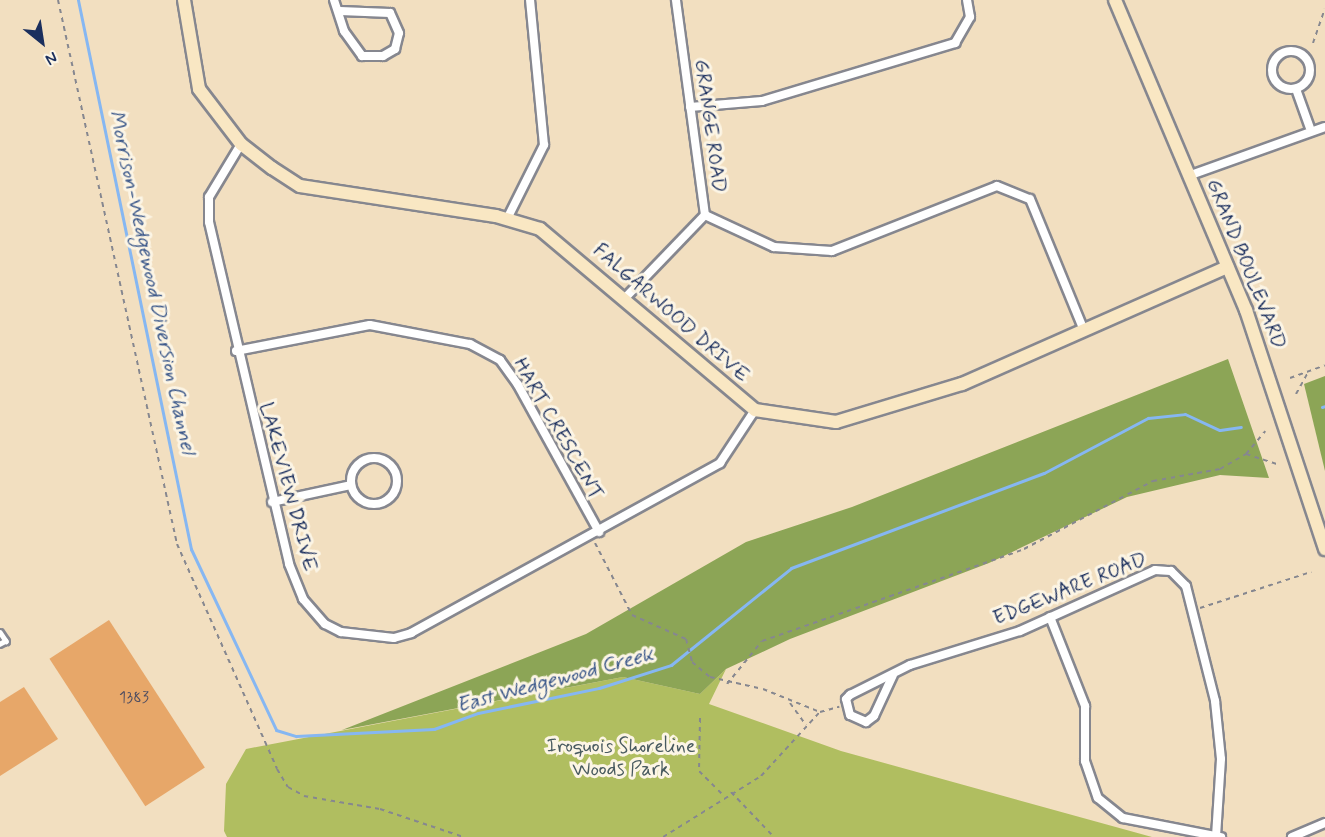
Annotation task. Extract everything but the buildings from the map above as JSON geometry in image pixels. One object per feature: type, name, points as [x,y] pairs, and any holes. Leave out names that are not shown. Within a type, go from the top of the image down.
[{"type":"street","name":"FALGARWOOD DRIVE","points":[[184,0],[200,89],[241,144],[300,186],[507,219],[540,229],[626,297],[755,410],[836,422],[962,384],[1083,328],[1227,267]]},
{"type":"street","points":[[334,0],[340,11],[344,32],[362,56],[383,56],[395,49],[399,33],[390,14],[340,11]]},
{"type":"street","points":[[507,219],[544,145],[530,0]]},
{"type":"street","name":"GRANGE ROAD","points":[[626,297],[705,215],[676,0]]},
{"type":"street","points":[[690,107],[762,101],[955,43],[970,17],[967,0]]},
{"type":"street","name":"GRAND BOULEVARD","points":[[1115,0],[1227,267],[1273,385],[1325,549]]},
{"type":"street","points":[[1288,51],[1309,63],[1309,76],[1296,89],[1278,85],[1272,74],[1273,61],[1288,51]]},
{"type":"street","points":[[1296,89],[1311,128]]},
{"type":"street","points":[[1188,176],[1311,128],[1325,127]]},
{"type":"street","name":"LAKEVIEW DRIVE","points":[[241,144],[209,197],[209,222],[236,351],[272,502],[303,599],[325,624],[358,638],[411,633],[599,532],[720,463],[755,410]]},
{"type":"street","points":[[705,215],[774,247],[832,251],[997,186],[1030,199],[1083,328]]},
{"type":"street","name":"HART CRESCENT","points":[[236,351],[370,325],[470,344],[500,360],[518,385],[599,532]]},
{"type":"street","points":[[370,458],[390,465],[396,478],[393,493],[381,502],[366,502],[351,485],[353,471],[370,458]]},
{"type":"street","points":[[272,502],[351,485]]},
{"type":"street","name":"EDGEWARE ROAD","points":[[847,705],[850,695],[893,675],[1050,617],[1155,570],[1171,571],[1186,586],[1219,733],[1216,836]]},
{"type":"street","points":[[1050,617],[1085,706],[1085,761],[1098,798],[1123,818],[1221,837]]},
{"type":"street","points":[[847,705],[850,715],[866,722],[893,675]]},
{"type":"street","points":[[1292,837],[1325,823]]},
{"type":"lane","points":[[0,632],[6,641],[0,644]]},
{"type":"path","points":[[58,0],[177,544],[263,731],[277,769],[296,792],[380,809],[463,837]]},
{"type":"path","points":[[1313,43],[1325,9]]},
{"type":"path","points":[[1290,378],[1307,374],[1325,364]]},
{"type":"path","points":[[1296,394],[1307,374]]},
{"type":"path","points":[[727,684],[762,641],[1024,549],[1153,481],[1220,469],[1246,454],[1265,431]]},
{"type":"path","points":[[1246,454],[1277,464]]},
{"type":"path","points":[[599,532],[595,543],[632,615],[686,639],[692,662],[727,684],[763,689],[790,703],[820,712],[847,705]]},
{"type":"path","points":[[1192,611],[1311,572]]},
{"type":"path","points":[[790,703],[807,726]]},
{"type":"path","points":[[663,837],[724,796],[761,776],[820,712]]},
{"type":"path","points":[[700,718],[699,771],[724,796]]},
{"type":"path","points":[[731,792],[774,837]]},
{"type":"green space","points":[[1228,359],[1269,478],[1220,475],[1127,497],[989,563],[790,639],[726,669],[700,694],[623,677],[342,730],[586,634],[746,542],[852,507]]},
{"type":"green space","points":[[1325,376],[1325,471],[1304,384]]},
{"type":"green space","name":"Iroquois Shoreline Woods Park","points":[[726,669],[709,704],[841,751],[1152,837],[227,837],[224,831],[226,784],[246,749],[623,677],[700,694]]},
{"type":"waterway","name":"East Wedgewood Creek","points":[[78,0],[191,549],[276,730],[296,736],[434,729],[478,713],[599,688],[671,665],[791,568],[1044,473],[1148,418],[1185,414],[1220,430],[1241,427]]},
{"type":"water label","name":"Morrison-Wedgewood Diversion Channel","points":[[152,282]]}]
